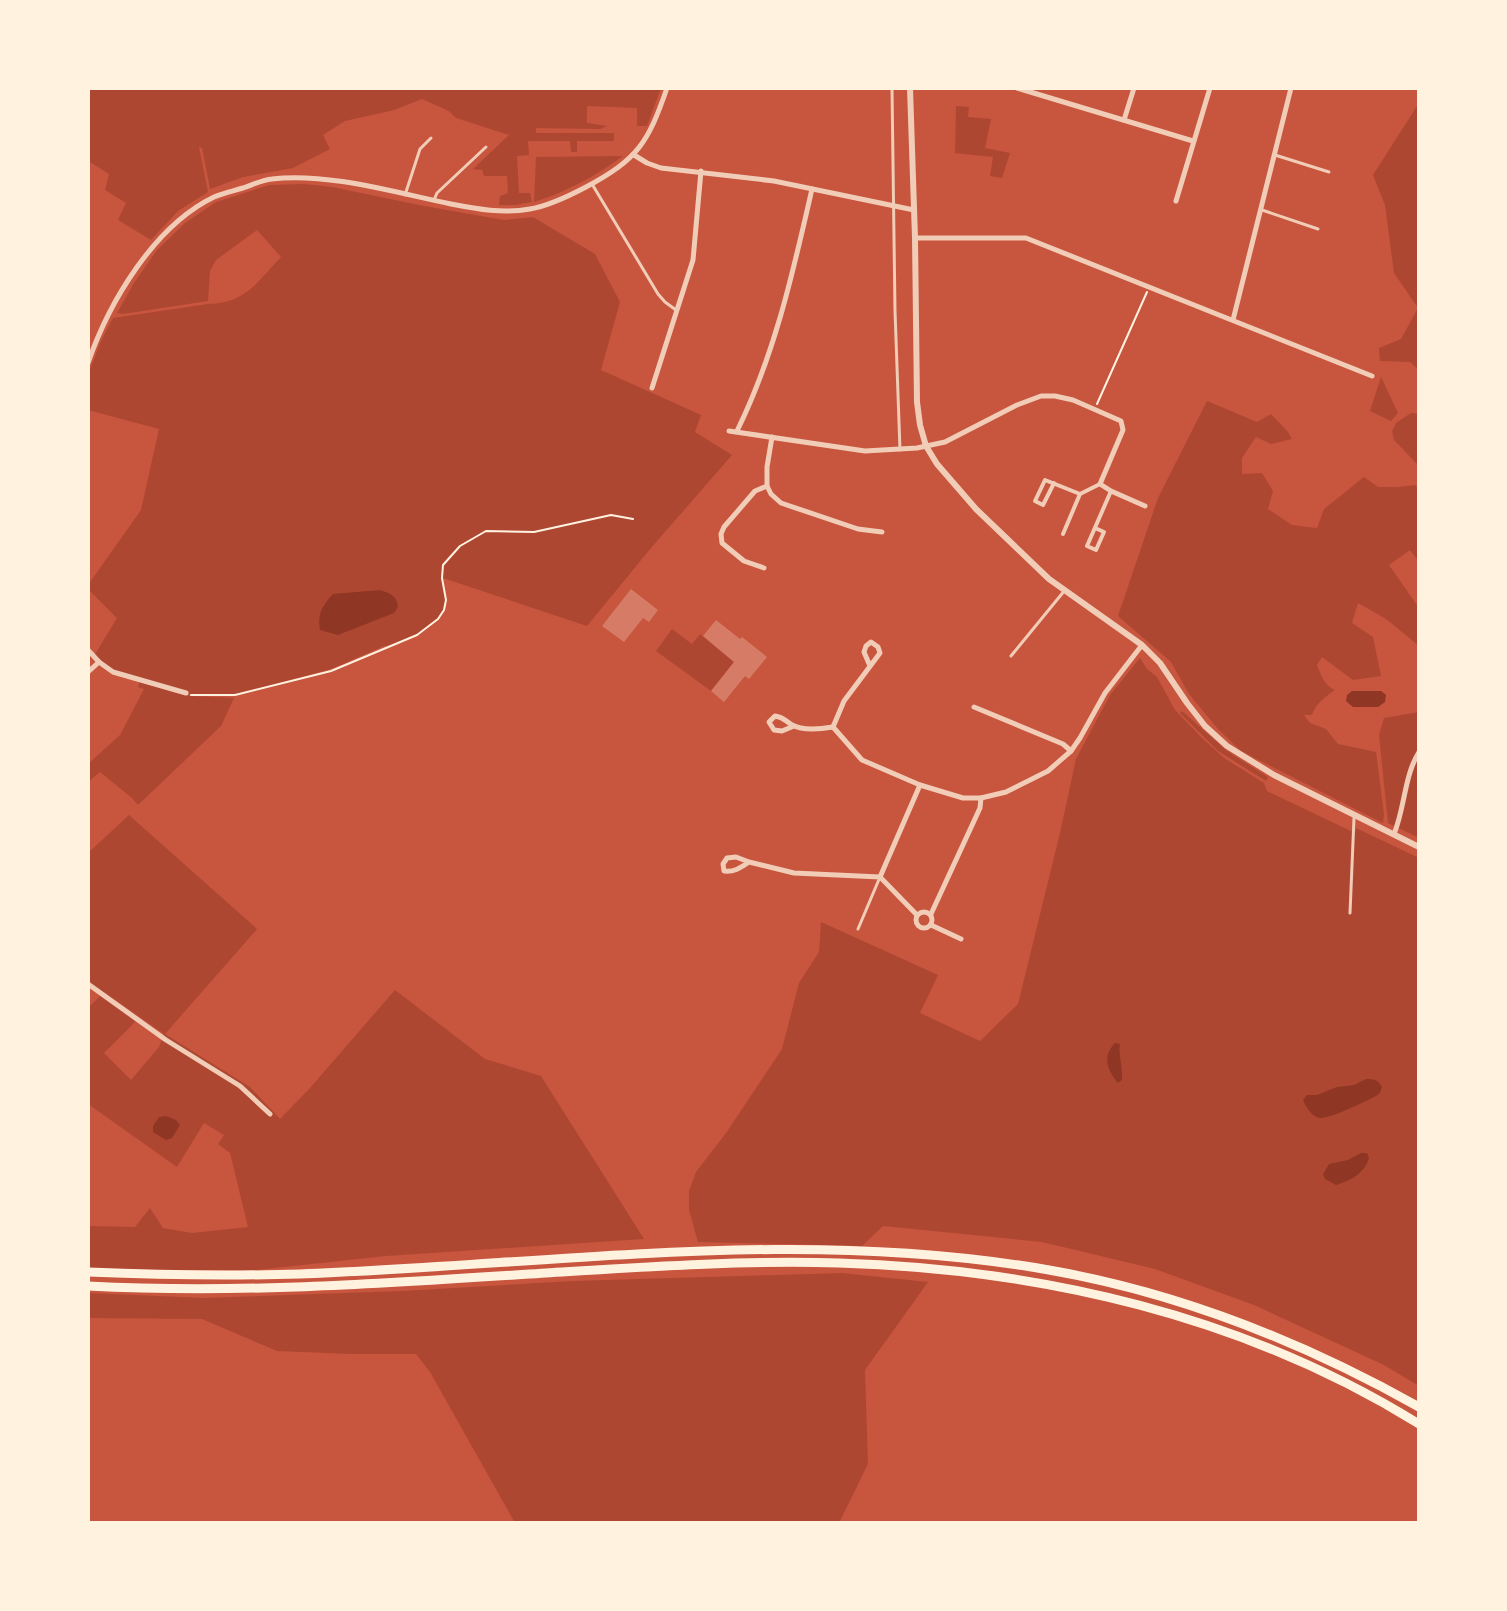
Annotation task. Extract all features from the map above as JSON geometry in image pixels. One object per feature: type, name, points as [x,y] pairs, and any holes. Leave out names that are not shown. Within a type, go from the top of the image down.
[{"type":"highway","points":[[88,1272],[301,1274],[742,1249],[843,1249],[957,1257],[1052,1270],[1145,1291],[1298,1345],[1419,1407]]},
{"type":"highway","points":[[88,1286],[197,1290],[305,1287],[740,1263],[919,1267],[1048,1283],[1140,1304],[1217,1328],[1357,1388],[1419,1426]]},
{"type":"street","points":[[88,363],[96,339],[110,314],[153,247],[181,218],[214,197],[270,179],[304,178],[501,212],[530,209],[574,194],[634,155],[656,121],[667,88]]},
{"type":"street","points":[[910,88],[917,402],[926,446],[937,464],[976,509],[1049,579],[1142,645],[1160,663],[1205,726],[1240,756],[1419,847]]},
{"type":"street","points":[[1017,88],[1193,141]]},
{"type":"street","points":[[1124,120],[1134,88]]},
{"type":"street","points":[[1176,201],[1210,88]]},
{"type":"street","points":[[1233,320],[1291,88]]},
{"type":"street","points":[[634,155],[661,168],[774,181],[914,210]]},
{"type":"street","points":[[652,388],[693,260],[701,171]]},
{"type":"street","points":[[737,431],[780,323],[812,189]]},
{"type":"street","points":[[915,238],[1026,238],[1372,376]]},
{"type":"street","points":[[729,431],[865,451],[900,450],[945,442],[1041,396],[1073,400],[1121,421],[1123,430],[1100,484],[1080,494],[1063,534]]},
{"type":"street","points":[[772,437],[767,486],[781,503],[858,529],[882,532]]},
{"type":"street","points":[[1054,483],[1043,505],[1035,501],[1045,480],[1054,483],[1080,494]]},
{"type":"street","points":[[1100,484],[1145,506]]},
{"type":"street","points":[[764,568],[744,561],[722,543],[721,534],[755,491],[767,486]]},
{"type":"street","points":[[1095,528],[1104,532],[1096,550],[1087,546],[1111,491]]},
{"type":"street","points":[[833,727],[862,760],[920,785],[963,798],[981,798],[1006,792],[1048,771],[1071,751],[1105,693],[1142,645]]},
{"type":"street","points":[[88,650],[113,672],[186,693]]},
{"type":"street","points":[[88,672],[99,662]]},
{"type":"street","points":[[833,727],[844,701],[870,666]]},
{"type":"street","points":[[974,707],[1063,744],[1071,751]]},
{"type":"street","points":[[794,726],[833,727]]},
{"type":"street","points":[[1394,834],[1412,763],[1419,752]]},
{"type":"street","points":[[880,877],[920,785]]},
{"type":"street","points":[[917,915],[916,922],[921,928],[931,925],[931,914],[980,808],[981,798]]},
{"type":"street","points":[[749,862],[736,871],[724,871],[723,864],[727,858],[736,857],[794,873],[880,877],[917,915]]},
{"type":"street","points":[[917,915],[924,911],[931,914]]},
{"type":"street","points":[[931,925],[961,939]]},
{"type":"street","points":[[88,984],[166,1040],[240,1086],[270,1114]]},
{"type":"lane","points":[[892,88],[900,450]]},
{"type":"lane","points":[[405,195],[420,149],[431,138]]},
{"type":"lane","points":[[434,200],[437,193],[486,147]]},
{"type":"lane","points":[[1275,155],[1329,172]]},
{"type":"lane","points":[[592,184],[658,294],[677,311]]},
{"type":"lane","points":[[1262,210],[1318,229]]},
{"type":"lane","points":[[1011,656],[1065,590]]},
{"type":"lane","points":[[1350,913],[1354,814]]},
{"type":"lane","points":[[858,929],[880,877]]},
{"type":"path","points":[[1095,410],[1149,288]]},
{"type":"path","points":[[186,693],[235,695],[254,691],[331,671],[417,635],[438,619],[444,610],[443,565],[460,546],[486,531],[534,532],[611,515],[633,519]]},
{"type":"shaded area","points":[[88,88],[661,88],[647,126],[637,126],[637,108],[587,106],[587,123],[607,126],[600,129],[536,128],[536,133],[614,133],[614,141],[577,141],[577,152],[571,152],[570,141],[528,141],[529,155],[517,156],[519,193],[530,193],[532,202],[515,205],[499,205],[500,196],[508,193],[507,176],[484,176],[482,170],[473,169],[509,135],[456,118],[449,111],[422,99],[394,110],[345,121],[323,135],[330,149],[293,168],[243,177],[210,189],[202,148],[199,147],[208,192],[178,211],[151,240],[118,220],[126,203],[105,190],[109,174],[90,162],[88,164]]},
{"type":"shaded area","points":[[1419,103],[1419,370],[1410,362],[1380,361],[1379,348],[1401,339],[1418,308],[1394,273],[1385,205],[1373,175]]},
{"type":"shaded area","points":[[956,106],[969,107],[968,117],[991,119],[985,148],[1010,153],[1002,178],[990,176],[993,157],[955,153]]},
{"type":"shaded area","points":[[623,156],[580,183],[534,202],[536,157]]},
{"type":"shaded area","points":[[304,184],[504,220],[533,217],[595,254],[620,302],[601,370],[701,415],[695,432],[732,455],[587,626],[443,578],[444,610],[427,629],[409,639],[384,646],[331,669],[254,690],[234,694],[185,694],[234,698],[221,726],[138,805],[100,772],[88,782],[88,764],[120,735],[144,689],[138,687],[140,681],[113,672],[94,656],[117,618],[88,589],[88,585],[141,510],[159,429],[88,410],[89,372],[113,318],[232,300],[250,290],[281,257],[257,230],[216,260],[210,271],[208,301],[117,313],[157,250],[185,223],[216,202],[269,185]]},
{"type":"shaded area","points":[[1381,377],[1398,413],[1391,421],[1370,411]]},
{"type":"shaded area","points":[[1207,401],[1257,422],[1271,414],[1288,432],[1292,439],[1271,444],[1256,437],[1242,458],[1242,474],[1262,473],[1273,491],[1268,509],[1292,525],[1317,528],[1324,509],[1364,477],[1378,487],[1415,485],[1419,489],[1419,562],[1410,550],[1389,565],[1419,608],[1419,670],[1418,645],[1386,619],[1358,603],[1352,623],[1373,637],[1381,676],[1353,680],[1322,657],[1318,669],[1326,683],[1335,690],[1318,704],[1312,715],[1304,715],[1310,723],[1326,729],[1338,744],[1376,752],[1383,823],[1241,751],[1189,694],[1171,662],[1118,616],[1158,498]]},
{"type":"shaded area","points":[[1411,413],[1419,414],[1419,464],[1394,440],[1392,431],[1396,423]]},
{"type":"shaded area","points":[[380,590],[395,598],[398,607],[394,613],[338,635],[320,630],[321,610],[333,594]]},
{"type":"shaded area","points":[[672,629],[692,644],[700,634],[734,662],[711,691],[656,651]]},
{"type":"shaded area","points":[[1140,658],[1157,677],[1175,710],[1224,758],[1264,783],[1267,791],[1355,833],[1356,828],[1419,858],[1419,1386],[1384,1365],[1254,1305],[1155,1269],[1042,1242],[883,1226],[862,1246],[698,1242],[689,1210],[689,1191],[696,1172],[782,1049],[799,983],[819,952],[821,922],[938,975],[920,1013],[980,1041],[1018,1004],[1076,759],[1110,695]]},
{"type":"shaded area","points":[[1352,691],[1381,691],[1386,695],[1385,702],[1378,707],[1353,707],[1346,701]]},
{"type":"shaded area","points":[[1182,711],[1227,751],[1268,777],[1266,781],[1218,751],[1180,713]]},
{"type":"shaded area","points":[[1419,712],[1419,838],[1388,823],[1379,735],[1384,718]]},
{"type":"shaded area","points":[[129,815],[257,929],[165,1034],[250,1087],[280,1119],[395,990],[485,1059],[541,1076],[644,1239],[386,1256],[256,1270],[88,1268],[88,1226],[135,1227],[150,1208],[163,1228],[192,1233],[248,1227],[230,1153],[218,1144],[224,1135],[204,1123],[177,1167],[88,1104],[88,1008],[100,996],[136,1021],[104,1053],[131,1080],[159,1047],[164,1034],[88,981],[88,853]]},
{"type":"shaded area","points":[[1115,1043],[1120,1044],[1122,1080],[1118,1083],[1107,1058]]},
{"type":"shaded area","points":[[1366,1079],[1379,1083],[1382,1087],[1379,1094],[1331,1116],[1314,1116],[1303,1100],[1307,1095],[1354,1085]]},
{"type":"shaded area","points":[[166,1116],[180,1125],[172,1138],[166,1140],[153,1132],[153,1126],[159,1117]]},
{"type":"shaded area","points":[[1367,1153],[1369,1158],[1356,1176],[1336,1185],[1325,1179],[1323,1174],[1329,1164]]},
{"type":"shaded area","points":[[842,1273],[928,1282],[865,1370],[868,1464],[839,1523],[515,1523],[430,1372],[416,1354],[277,1351],[202,1319],[88,1318],[88,1293],[203,1298],[573,1281]]},
{"type":"building","points":[[631,589],[658,610],[649,622],[643,618],[624,642],[602,626]]},
{"type":"building","points":[[716,620],[767,657],[749,679],[745,676],[724,702],[711,691],[734,662],[703,636]]}]
